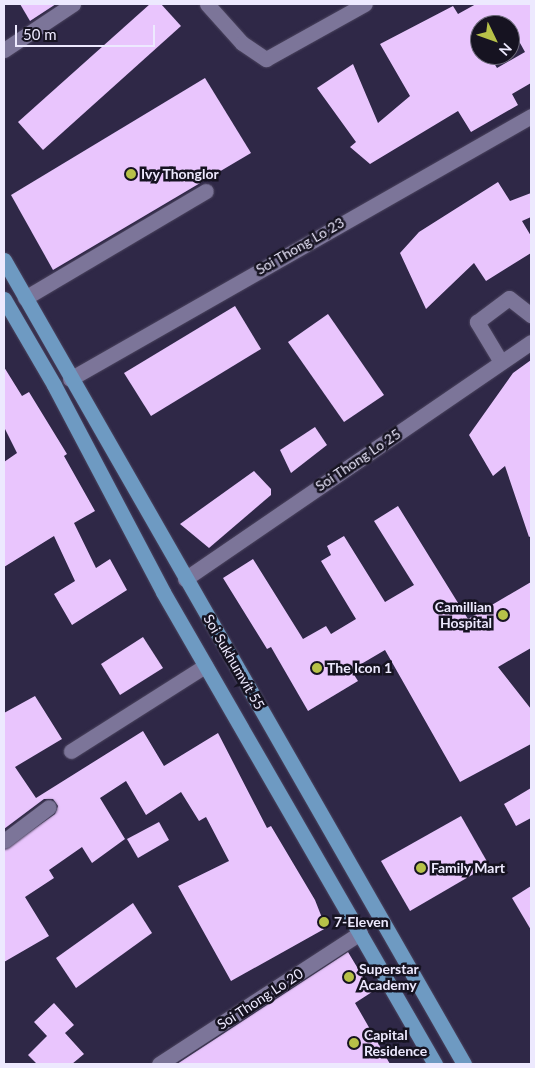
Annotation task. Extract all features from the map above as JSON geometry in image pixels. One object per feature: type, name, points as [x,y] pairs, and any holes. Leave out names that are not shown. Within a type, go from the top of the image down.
[{"type":"main road","name":"Soi Sukhumvit 55","points":[[4,260],[70,379],[319,807],[464,1064]]},
{"type":"main road","name":"Soi Sukhumvit 55","points":[[4,299],[54,385],[163,592],[435,1064]]},
{"type":"main road","points":[[54,385],[70,379]]},
{"type":"main road","points":[[163,592],[186,579]]},
{"type":"main road","points":[[283,798],[306,786]]},
{"type":"main road","points":[[296,821],[319,807]]},
{"type":"street","points":[[4,50],[73,4]]},
{"type":"street","points":[[207,4],[242,44],[266,59],[365,4]]},
{"type":"street","name":"Soi Thong Lo 23","points":[[70,379],[531,116]]},
{"type":"street","points":[[25,298],[206,191]]},
{"type":"street","points":[[501,362],[477,322],[509,298],[531,315]]},
{"type":"street","name":"Soi Thong Lo 25","points":[[186,579],[531,342]]},
{"type":"street","points":[[71,752],[205,666]]},
{"type":"street","points":[[4,841],[49,807]]},
{"type":"street","name":"Soi Thong Lo 20","points":[[159,1064],[360,933]]},
{"type":"building","points":[[20,4],[56,4],[30,21]]},
{"type":"building","points":[[150,4],[161,4],[181,26],[43,150],[18,122]]},
{"type":"building","points":[[476,4],[531,4],[531,83],[512,94],[518,105],[471,132],[458,111],[370,164],[350,147],[356,142],[317,88],[353,64],[378,123],[410,96],[380,44],[453,6],[458,14]]},
{"type":"building","name":"Ivy Thonglor","points":[[205,78],[251,153],[53,270],[11,195]]},
{"type":"building","points":[[498,182],[510,201],[531,193],[531,217],[522,221],[531,236],[531,253],[486,281],[474,263],[426,309],[400,253],[419,232]]},
{"type":"building","points":[[235,306],[261,349],[151,416],[124,373]]},
{"type":"building","points":[[328,314],[384,395],[344,422],[288,342]]},
{"type":"building","points":[[531,360],[531,536],[529,537],[505,466],[493,476],[469,435],[513,373]]},
{"type":"building","points":[[4,367],[22,396],[29,392],[67,454],[64,456],[95,511],[74,523],[96,568],[110,559],[127,590],[72,625],[54,594],[75,581],[54,536],[4,567],[4,462],[17,453],[4,427]]},
{"type":"building","points":[[315,427],[327,445],[291,473],[280,450]]},
{"type":"building","points":[[254,471],[271,489],[271,495],[209,548],[180,524]]},
{"type":"building","points":[[398,506],[468,619],[531,582],[531,648],[498,667],[531,709],[531,744],[460,782],[385,650],[351,670],[358,681],[308,711],[271,647],[267,649],[223,578],[253,559],[303,639],[326,626],[331,634],[356,619],[321,561],[331,555],[327,546],[344,536],[385,602],[414,585],[374,521]]},
{"type":"building","points":[[143,637],[163,668],[120,695],[101,664]]},
{"type":"building","points":[[35,696],[62,739],[15,767],[36,798],[143,731],[164,766],[218,733],[267,828],[271,826],[315,900],[326,928],[231,981],[178,886],[229,861],[206,817],[199,821],[181,792],[146,815],[126,781],[100,798],[125,839],[92,863],[82,847],[49,870],[54,878],[25,897],[49,936],[4,962],[4,850],[55,814],[58,806],[53,799],[44,799],[4,829],[4,713]]},
{"type":"building","points":[[531,788],[531,818],[516,826],[504,804]]},
{"type":"building","points":[[461,816],[489,865],[410,911],[381,861]]},
{"type":"building","points":[[159,822],[169,840],[138,858],[127,839]]},
{"type":"building","points":[[531,886],[531,930],[512,898]]},
{"type":"building","points":[[133,903],[152,933],[76,988],[56,958]]},
{"type":"building","points":[[348,952],[372,992],[355,1003],[390,1064],[177,1064]]},
{"type":"building","points":[[54,1003],[74,1025],[65,1033],[84,1054],[72,1064],[37,1064],[28,1055],[47,1036],[34,1022]]},
{"type":"place","name":"Ivy Thonglor","points":[[131,174]]},
{"type":"place","name":"Camillian Hospital","points":[[503,615]]},
{"type":"place","name":"The Icon 1","points":[[317,668]]},
{"type":"place","name":"Family Mart","points":[[421,868]]},
{"type":"place","name":"7-Eleven","points":[[324,922]]},
{"type":"place","name":"Superstar Academy","points":[[349,977]]},
{"type":"place","name":"Capital Residence","points":[[354,1043]]}]
